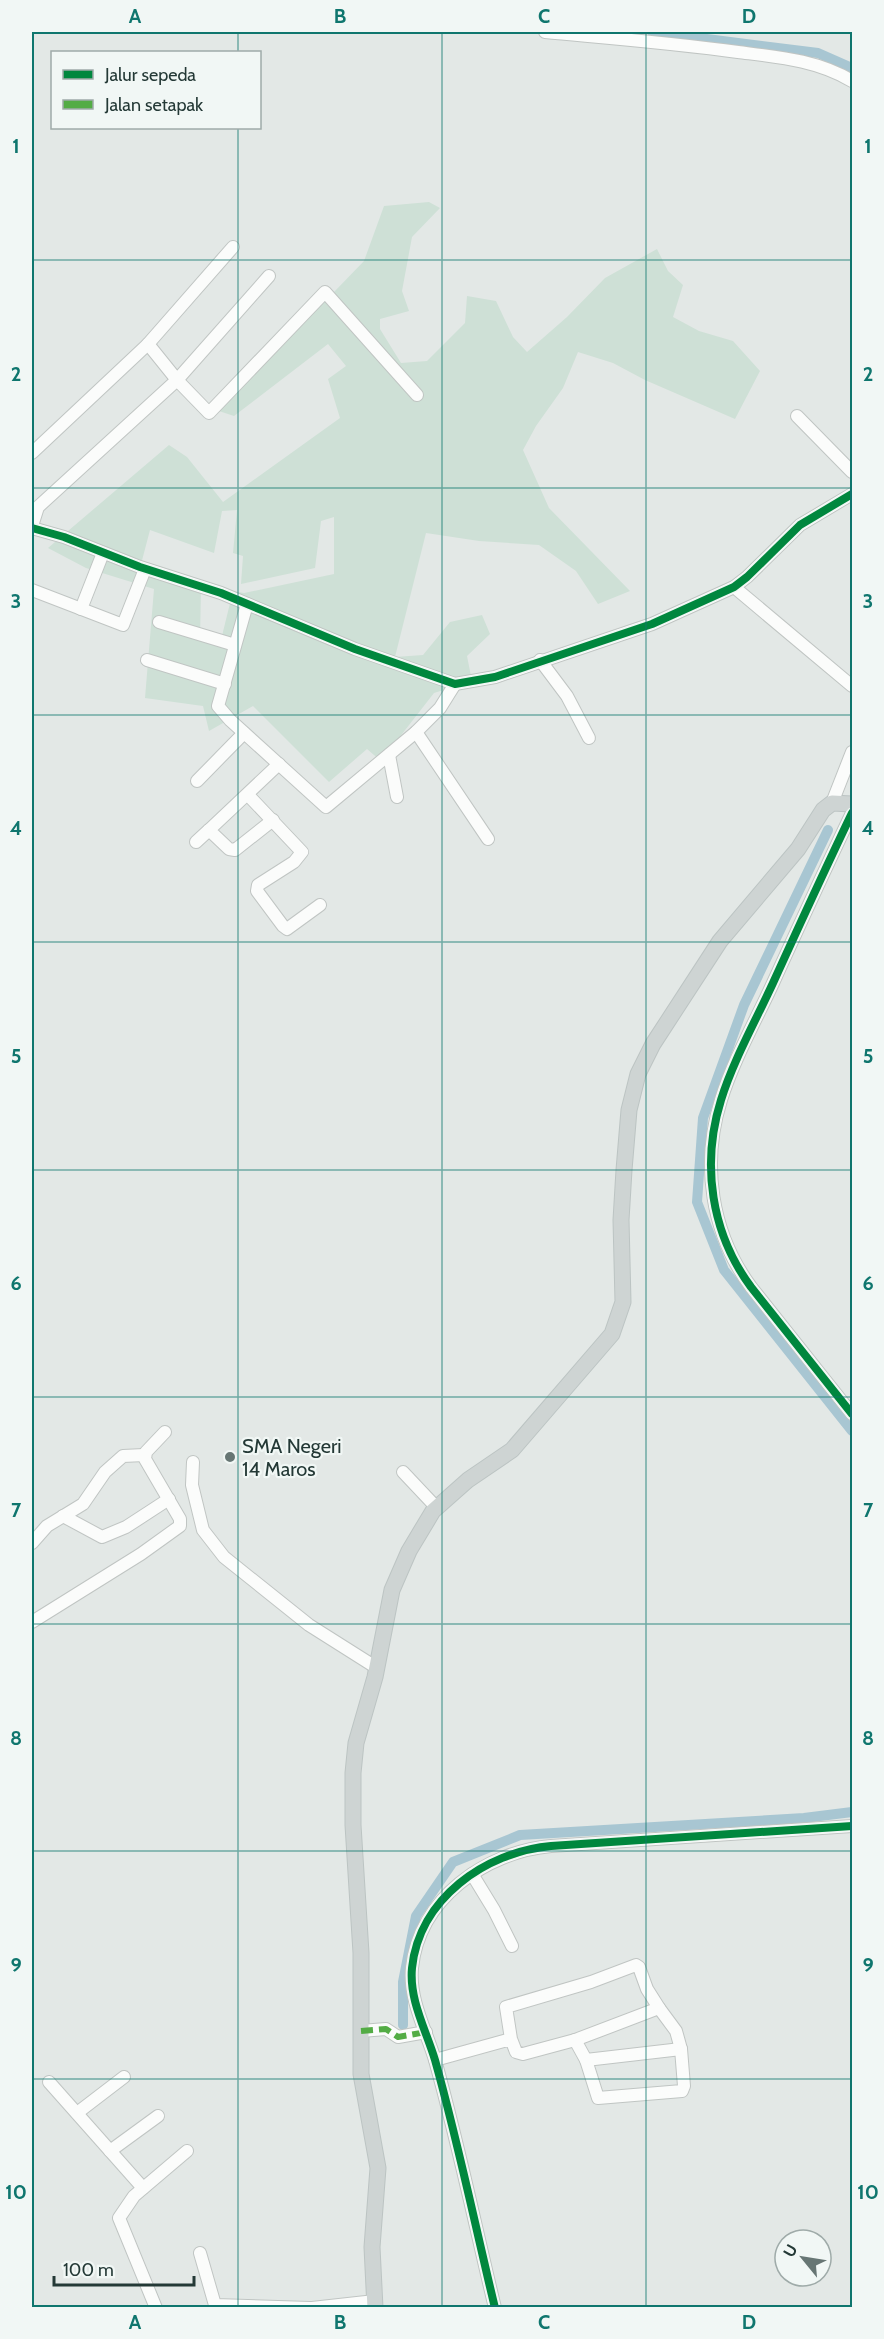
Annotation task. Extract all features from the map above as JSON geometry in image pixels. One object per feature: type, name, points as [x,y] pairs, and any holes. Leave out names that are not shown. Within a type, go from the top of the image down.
[{"type":"main road","points":[[375,2304],[372,2247],[378,2174],[361,2074],[361,1953],[353,1825],[353,1773],[356,1743],[377,1668],[395,1582],[436,1507],[468,1480],[512,1450],[612,1334],[623,1302],[621,1220],[624,1170],[629,1110],[638,1074],[664,1026],[720,941],[798,849],[823,810],[832,803],[852,804]]},
{"type":"street","points":[[545,32],[645,36],[694,46],[807,62],[826,68],[852,81]]},
{"type":"street","points":[[32,453],[148,344],[233,247]]},
{"type":"street","points":[[269,276],[177,380],[35,504],[32,527],[247,604],[355,649],[455,684],[495,676],[652,624],[734,587],[800,525],[852,494]]},
{"type":"street","points":[[148,344],[177,380],[209,413],[325,292],[417,395]]},
{"type":"street","points":[[797,416],[852,472]]},
{"type":"street","points":[[81,609],[103,553]]},
{"type":"street","points":[[32,590],[123,625],[145,569]]},
{"type":"street","points":[[734,587],[852,686]]},
{"type":"street","points":[[247,604],[218,706],[244,733],[326,807],[416,732],[440,708],[455,684]]},
{"type":"street","points":[[159,622],[236,645]]},
{"type":"street","points":[[147,660],[225,684]]},
{"type":"street","points":[[540,660],[567,696],[589,738]]},
{"type":"street","points":[[416,732],[488,839]]},
{"type":"street","points":[[197,781],[244,733]]},
{"type":"street","points":[[832,803],[852,752]]},
{"type":"street","points":[[389,755],[397,797]]},
{"type":"street","points":[[195,842],[279,764]]},
{"type":"street","points":[[248,795],[302,850],[302,854],[258,885],[257,891],[287,929],[320,905]]},
{"type":"street","points":[[852,813],[721,1098],[711,1167],[714,1208],[737,1265],[751,1287],[852,1412]]},
{"type":"street","points":[[208,830],[230,850],[235,850],[273,820]]},
{"type":"street","points":[[32,1543],[47,1526],[83,1504],[105,1472],[123,1456],[144,1455],[165,1432]]},
{"type":"street","points":[[32,1622],[141,1554],[180,1526],[180,1519],[144,1455]]},
{"type":"street","points":[[194,1462],[192,1485],[203,1530],[224,1557],[309,1625],[377,1668]]},
{"type":"street","points":[[403,1472],[436,1507]]},
{"type":"street","points":[[63,1516],[102,1537],[126,1527],[169,1499]]},
{"type":"street","points":[[495,2307],[435,2060],[414,2034],[413,1962],[418,1938],[433,1910],[472,1874],[507,1856],[541,1847],[852,1826]]},
{"type":"street","points":[[472,1874],[495,1910],[512,1946]]},
{"type":"street","points":[[575,2040],[586,2060],[596,2094],[600,2098],[680,2092],[684,2086],[681,2049],[675,2028],[650,1995],[639,1967],[636,1965],[591,1982],[506,2007],[511,2039],[515,2050],[521,2054],[575,2040],[659,2008]]},
{"type":"street","points":[[361,2031],[386,2029],[395,2037],[414,2034]]},
{"type":"street","points":[[435,2060],[511,2039]]},
{"type":"street","points":[[586,2060],[681,2049]]},
{"type":"street","points":[[77,2113],[124,2077]]},
{"type":"street","points":[[49,2082],[143,2188]]},
{"type":"street","points":[[110,2151],[158,2116]]},
{"type":"street","points":[[156,2307],[119,2218],[134,2196],[187,2151]]},
{"type":"street","points":[[200,2253],[216,2306],[311,2307],[375,2304]]},
{"type":"green space","points":[[429,202],[440,208],[412,237],[402,291],[409,311],[380,319],[380,329],[401,363],[427,361],[465,323],[467,296],[496,301],[513,337],[527,352],[567,317],[605,278],[657,249],[668,271],[683,285],[673,317],[699,331],[733,341],[760,371],[735,419],[645,380],[613,363],[578,352],[563,388],[536,426],[523,450],[549,508],[630,591],[598,604],[576,571],[539,545],[479,541],[426,533],[395,657],[423,655],[450,622],[482,615],[490,634],[467,656],[472,681],[434,693],[381,761],[367,749],[329,782],[253,706],[209,731],[203,706],[145,698],[154,589],[86,568],[48,548],[169,445],[187,457],[223,502],[340,418],[328,379],[346,366],[328,344],[234,416],[219,411],[364,261],[384,206]],"holes":[[[237,510],[233,553],[243,556],[241,584],[315,568],[321,521],[334,517],[334,574],[244,593],[233,591],[220,644],[200,640],[201,587],[140,568],[150,530],[214,553],[222,511]]]},
{"type":"waterway","points":[[652,32],[818,53],[852,68]]},
{"type":"waterway","points":[[828,830],[744,1005],[703,1118],[697,1202],[724,1270],[852,1431]]},
{"type":"waterway","points":[[403,2025],[403,1982],[416,1916],[453,1862],[520,1835],[804,1818],[852,1812]]},
{"type":"marked path","points":[[361,2031],[386,2029],[398,2037],[426,2032]]},
{"type":"cycle path","points":[[32,528],[64,537],[140,567],[221,593],[355,649],[455,684],[495,677],[652,624],[734,587],[800,525],[852,494]]},
{"type":"cycle path","points":[[852,813],[726,1085],[715,1124],[711,1173],[719,1221],[737,1266],[751,1287],[852,1414]]},
{"type":"cycle path","points":[[495,2308],[435,2060],[413,1992],[412,1968],[417,1943],[427,1921],[459,1883],[502,1858],[526,1850],[551,1846],[852,1826]]},
{"type":"place","name":"SMA Negeri 14 Maros","points":[[230,1457]]}]
